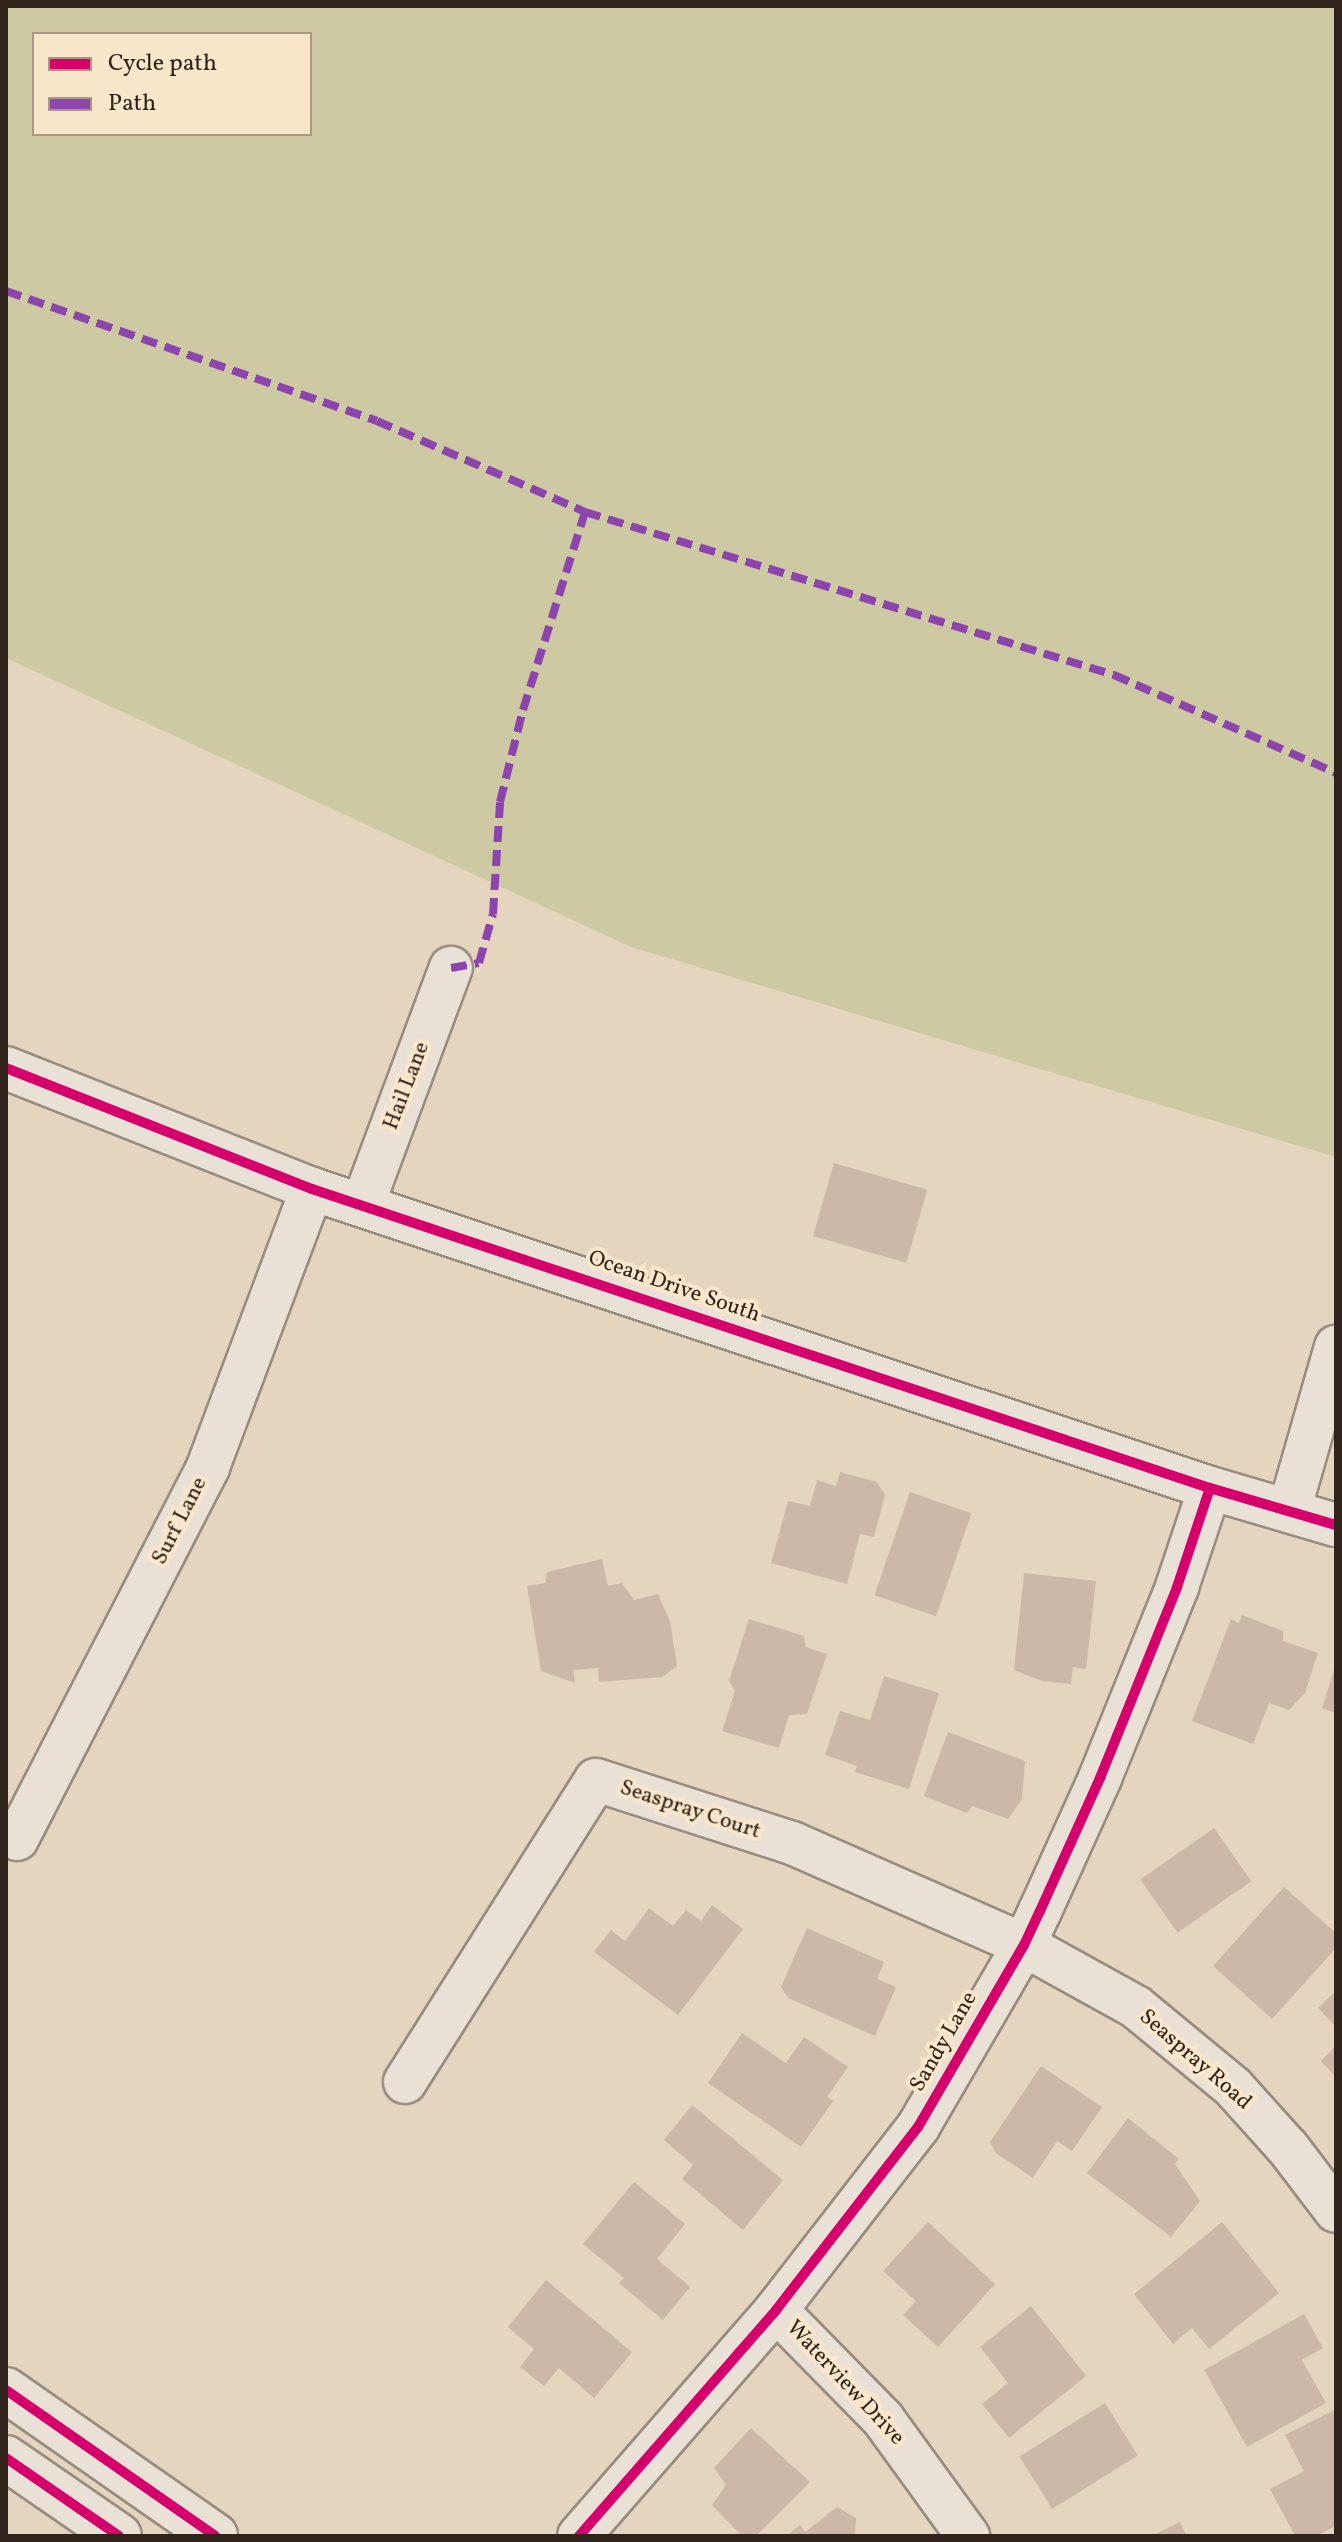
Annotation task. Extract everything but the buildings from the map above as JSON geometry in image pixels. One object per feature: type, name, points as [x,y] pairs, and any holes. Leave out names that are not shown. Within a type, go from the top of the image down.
[{"type":"street","name":"Hail Lane","points":[[363,1204],[451,968]]},
{"type":"street","name":"Ocean Drive South","points":[[6,1068],[312,1189],[1210,1488],[1336,1525]]},
{"type":"street","name":"Surf Lane","points":[[17,1839],[208,1467],[312,1189]]},
{"type":"street","points":[[1289,1511],[1336,1347]]},
{"type":"street","name":"Sandy Lane","points":[[579,2536],[776,2310],[918,2127],[1024,1945],[1100,1778],[1177,1587],[1210,1488]]},
{"type":"street","name":"Seaspray Court","points":[[405,2082],[596,1780],[792,1843],[1024,1945]]},
{"type":"street","name":"Seaspray Road","points":[[1024,1945],[1136,2007],[1233,2087],[1288,2148],[1336,2211]]},
{"type":"street","name":"Waterview Drive","points":[[776,2310],[883,2419],[945,2499],[968,2536]]},
{"type":"street","points":[[6,2390],[215,2536]]},
{"type":"street","points":[[6,2458],[119,2536]]},
{"type":"shaded area","points":[[6,6],[1336,6],[1336,1157],[631,947],[6,658]]},
{"type":"marked path","points":[[6,291],[377,421],[585,512],[1114,675],[1336,773]]},
{"type":"marked path","points":[[451,968],[479,963],[493,914],[500,802],[523,710],[585,512]]},
{"type":"cycle path","points":[[6,1068],[312,1189],[1210,1488],[1336,1525]]},
{"type":"cycle path","points":[[579,2536],[776,2310],[918,2127],[1024,1945],[1040,1911],[1100,1778],[1177,1587],[1210,1488]]},
{"type":"cycle path","points":[[6,2390],[215,2536]]},
{"type":"cycle path","points":[[6,2458],[119,2536]]}]
